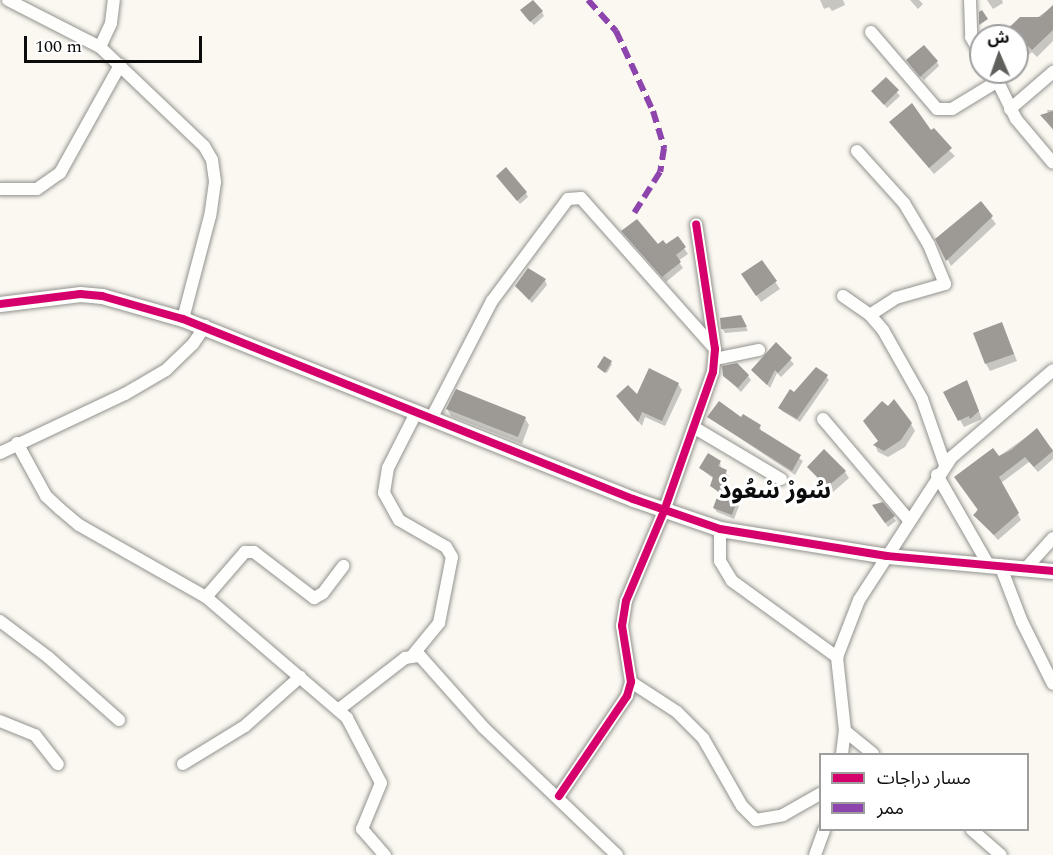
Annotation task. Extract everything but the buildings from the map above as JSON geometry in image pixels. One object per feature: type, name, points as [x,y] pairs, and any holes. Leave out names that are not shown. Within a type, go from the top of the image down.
[{"type":"street","points":[[8,0],[100,47],[204,146],[215,172],[210,216],[183,319]]},
{"type":"street","points":[[100,47],[111,23],[114,0]]},
{"type":"street","points":[[970,0],[971,24]]},
{"type":"street","points":[[871,32],[938,109],[952,109],[986,84]]},
{"type":"street","points":[[0,189],[37,189],[60,173],[120,64]]},
{"type":"street","points":[[1010,109],[1053,72]]},
{"type":"street","points":[[998,84],[1010,109],[1053,163]]},
{"type":"street","points":[[857,151],[904,203],[929,245],[945,284],[896,298],[870,315]]},
{"type":"street","points":[[431,419],[492,301],[568,199],[581,198],[715,354]]},
{"type":"street","points":[[559,796],[627,696],[631,682],[623,615],[695,428],[715,354],[696,224]]},
{"type":"street","points":[[0,304],[80,294],[102,296],[183,319],[664,511],[720,529],[887,556],[1053,571]]},
{"type":"street","points":[[843,296],[870,315],[883,330],[922,399],[941,470],[994,564],[1053,684]]},
{"type":"street","points":[[0,453],[158,375],[182,357],[205,326]]},
{"type":"street","points":[[715,354],[759,350]]},
{"type":"street","points":[[842,753],[845,731],[837,657],[859,600],[941,470],[1053,370]]},
{"type":"street","points":[[338,711],[412,656],[439,623],[452,556],[446,547],[399,520],[384,493],[388,468],[416,413]]},
{"type":"street","points":[[823,419],[909,520]]},
{"type":"street","points":[[695,428],[781,479]]},
{"type":"street","points":[[17,443],[46,496],[79,525],[206,597],[347,718],[379,776],[381,790],[363,820],[362,829],[385,855]]},
{"type":"street","points":[[720,529],[720,561],[732,581],[837,657]]},
{"type":"street","points":[[1026,568],[1053,538]]},
{"type":"street","points":[[206,597],[245,552],[254,552],[314,598],[323,593],[343,566]]},
{"type":"street","points":[[0,621],[48,657],[119,720]]},
{"type":"street","points":[[412,656],[429,663],[484,728],[559,796],[617,855]]},
{"type":"street","points":[[183,764],[245,726],[300,677]]},
{"type":"street","points":[[631,682],[677,712],[703,738],[742,806],[756,820],[783,815],[819,795]]},
{"type":"street","points":[[0,722],[34,735],[58,764]]},
{"type":"street","points":[[845,731],[872,753]]},
{"type":"street","points":[[815,855],[824,831]]},
{"type":"street","points":[[973,831],[1001,855]]},
{"type":"marked path","points":[[588,0],[616,31],[653,111],[664,148],[660,172],[631,218]]},
{"type":"cycle path","points":[[559,796],[627,696],[631,682],[622,626],[626,601],[664,511],[713,372],[715,349],[696,224]]},
{"type":"cycle path","points":[[0,304],[80,294],[102,296],[183,319],[633,499],[720,529],[887,556],[1053,571]]},
{"type":"district","name":"سُورْ سْعُودْ","points":[[775,492]]}]
